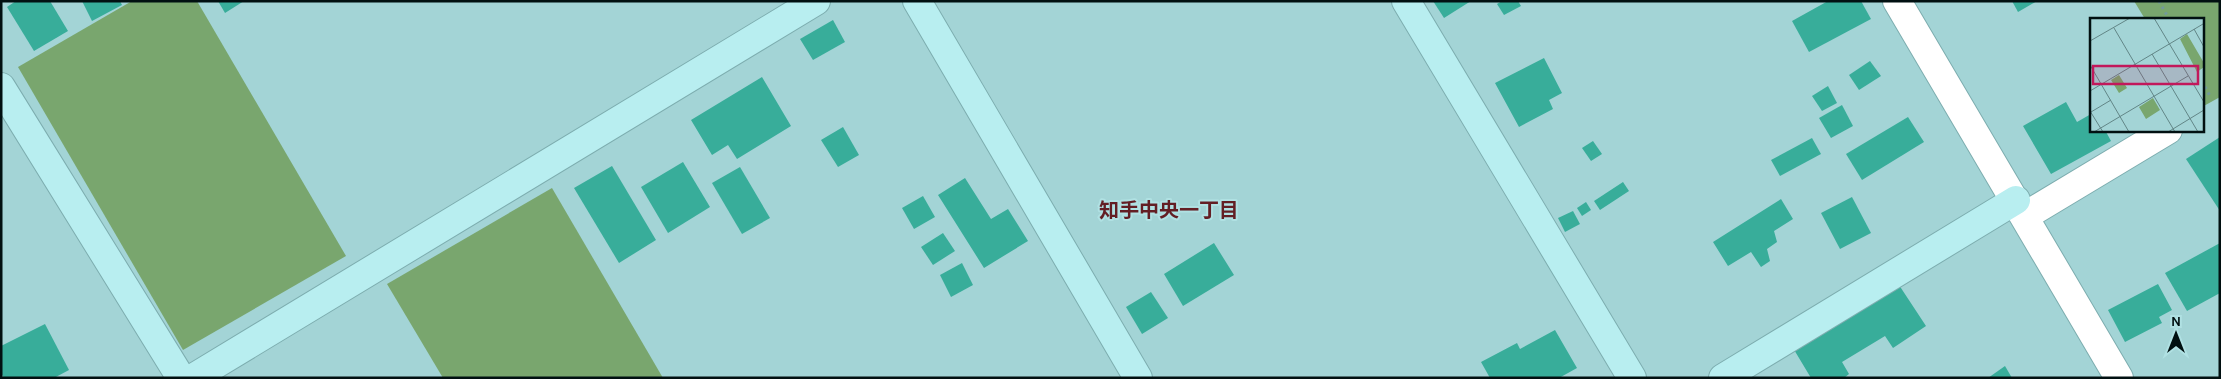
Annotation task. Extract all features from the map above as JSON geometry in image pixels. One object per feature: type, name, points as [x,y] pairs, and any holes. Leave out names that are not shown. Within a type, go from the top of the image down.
[{"type":"street","points":[[193,378],[816,1]]},
{"type":"street","points":[[917,1],[1138,378]]},
{"type":"street","points":[[1406,1],[1632,378]]},
{"type":"street","points":[[1897,1],[2021,208],[2119,378]]},
{"type":"street","points":[[1,87],[181,378]]},
{"type":"street","points":[[1723,378],[2021,208],[2166,131]]},
{"type":"path","points":[[2159,1],[2168,18]]},
{"type":"path","points":[[2204,85],[2210,96]]},
{"type":"green space","points":[[132,1],[197,1],[346,256],[183,350],[18,67]]},
{"type":"green space","points":[[2134,1],[2220,1],[2220,97],[2204,106],[2204,18],[2144,18]]},
{"type":"green space","points":[[552,188],[663,378],[443,378],[387,284]]},
{"type":"building","points":[[16,1],[50,1],[68,31],[34,51],[7,7]]},
{"type":"building","points":[[82,1],[120,1],[122,5],[92,21]]},
{"type":"building","points":[[218,1],[244,1],[225,13]]},
{"type":"building","points":[[1433,1],[1471,1],[1444,18]]},
{"type":"building","points":[[1502,1],[1518,1],[1521,6],[1504,15],[1497,4]]},
{"type":"building","points":[[1828,1],[1861,1],[1871,19],[1809,52],[1792,21]]},
{"type":"building","points":[[2012,1],[2037,1],[2018,12]]},
{"type":"building","points":[[833,20],[845,42],[813,60],[800,39]]},
{"type":"building","points":[[1544,58],[1562,93],[1549,100],[1553,109],[1519,127],[1495,83]]},
{"type":"building","points":[[1870,61],[1881,76],[1859,90],[1849,75]]},
{"type":"building","points":[[762,77],[791,126],[737,159],[728,145],[712,155],[691,120]]},
{"type":"building","points":[[1828,86],[1837,103],[1822,111],[1812,96]]},
{"type":"building","points":[[2066,102],[2077,122],[2090,115],[2090,131],[2106,131],[2111,141],[2051,174],[2023,126]]},
{"type":"building","points":[[1842,105],[1853,126],[1831,138],[1819,118]]},
{"type":"building","points":[[1908,117],[1924,142],[1862,180],[1846,154]]},
{"type":"building","points":[[843,127],[859,155],[838,167],[821,140]]},
{"type":"building","points":[[2220,137],[2220,211],[2186,159]]},
{"type":"building","points":[[1812,138],[1821,154],[1780,176],[1771,160]]},
{"type":"building","points":[[1593,141],[1602,154],[1591,161],[1582,148]]},
{"type":"building","points":[[683,162],[710,207],[668,233],[641,187]]},
{"type":"building","points":[[612,166],[656,240],[619,263],[574,188]]},
{"type":"building","points":[[740,167],[770,218],[742,234],[712,183]]},
{"type":"building","points":[[965,178],[991,219],[1008,209],[1028,241],[984,268],[938,195]]},
{"type":"building","points":[[1623,182],[1629,191],[1600,210],[1594,201]]},
{"type":"building","points":[[923,196],[935,217],[914,229],[902,208]]},
{"type":"building","points":[[1852,197],[1871,233],[1840,249],[1821,213]]},
{"type":"building","points":[[1781,199],[1793,219],[1774,231],[1777,242],[1767,249],[1770,261],[1761,267],[1751,252],[1728,266],[1713,242]]},
{"type":"building","points":[[1586,202],[1591,210],[1582,216],[1577,208]]},
{"type":"building","points":[[1573,211],[1580,224],[1565,232],[1558,218]]},
{"type":"building","points":[[943,233],[955,251],[933,265],[921,247]]},
{"type":"building","points":[[1214,243],[1234,275],[1183,306],[1164,274]]},
{"type":"building","points":[[2220,243],[2220,293],[2187,311],[2165,273]]},
{"type":"building","points":[[962,263],[973,285],[951,297],[940,275]]},
{"type":"building","points":[[2158,284],[2172,310],[2159,317],[2162,323],[2125,342],[2108,310]]},
{"type":"building","points":[[1899,285],[1926,326],[1893,348],[1885,336],[1842,362],[1849,374],[1844,378],[1811,378],[1793,348]]},
{"type":"building","points":[[1151,292],[1168,318],[1142,334],[1126,307]]},
{"type":"building","points":[[45,324],[69,370],[54,378],[4,378],[1,373],[1,346]]},
{"type":"building","points":[[1555,330],[1577,368],[1559,378],[1490,378],[1481,362],[1517,343],[1520,349]]},
{"type":"building","points":[[2005,366],[2012,378],[1988,378]]},
{"type":"district","name":"知手中央一丁目","points":[[1169,210]]}]
